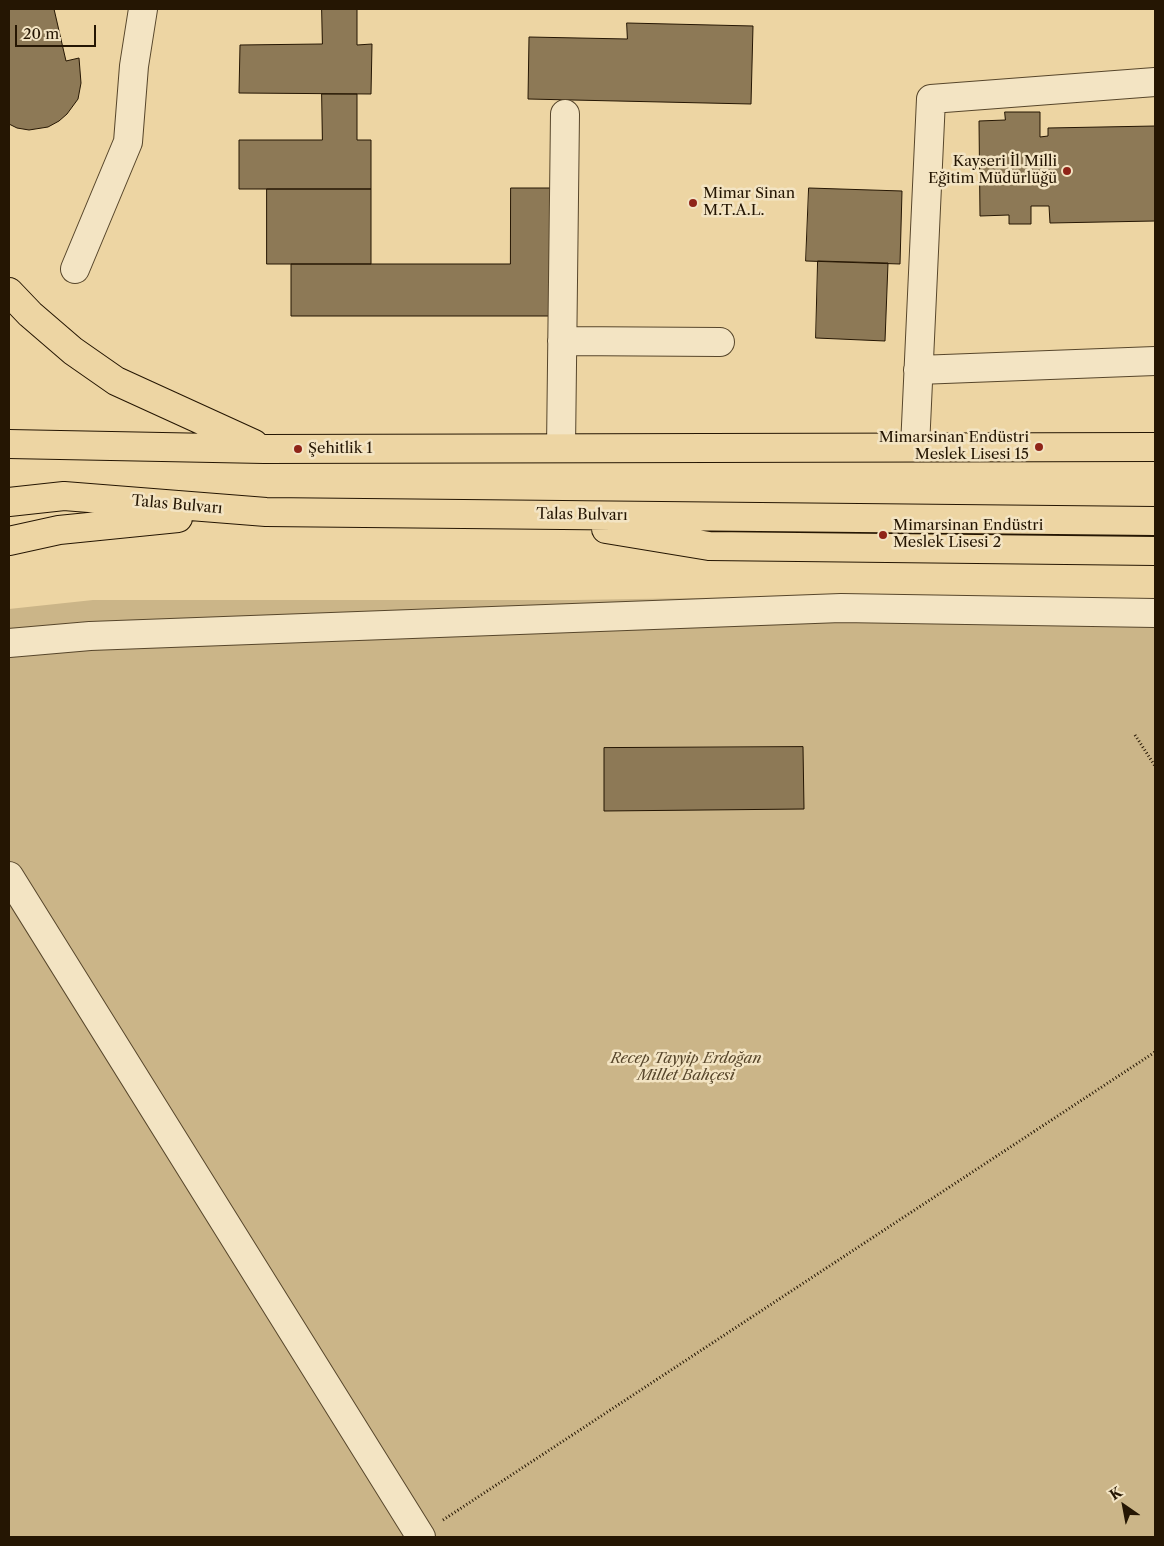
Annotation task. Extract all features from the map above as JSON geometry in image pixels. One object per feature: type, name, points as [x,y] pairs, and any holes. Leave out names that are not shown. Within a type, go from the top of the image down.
[{"type":"main road","points":[[9,292],[30,314],[73,351],[116,381],[264,449]]},
{"type":"main road","points":[[9,444],[264,449],[1155,447]]},
{"type":"main road","name":"Talas Bulvarı","points":[[9,502],[64,496],[266,512],[1155,521]]},
{"type":"main road","points":[[9,541],[59,530],[244,510]]},
{"type":"main road","points":[[513,514],[709,546],[1155,551]]},
{"type":"street","points":[[75,269],[128,142],[134,66],[143,9]]},
{"type":"street","points":[[915,447],[931,99],[1155,82]]},
{"type":"street","points":[[561,448],[565,114]]},
{"type":"street","points":[[562,341],[720,342]]},
{"type":"street","points":[[918,370],[1155,362]]},
{"type":"street","points":[[9,642],[90,636],[841,608],[1155,613]]},
{"type":"street","points":[[9,876],[428,1531]]},
{"type":"path","points":[[1135,735],[1155,766]]},
{"type":"path","points":[[428,1531],[1155,1052]]},
{"type":"green space","name":"Recep Tayyip Erdoğan Millet Bahçesi","points":[[885,595],[1155,599],[1155,1537],[9,1537],[9,609],[93,600],[574,600]]},
{"type":"building","points":[[9,9],[54,9],[66,61],[79,58],[81,83],[78,99],[67,114],[48,127],[29,130],[17,128],[9,124]]},
{"type":"building","points":[[322,9],[357,9],[357,45],[372,44],[371,94],[239,93],[240,45],[322,44]]},
{"type":"building","points":[[627,23],[753,26],[751,104],[528,99],[529,37],[627,39]]},
{"type":"building","points":[[322,94],[357,94],[357,140],[371,140],[371,189],[239,189],[239,140],[322,140]]},
{"type":"building","name":"Kayseri İl Milli Eğitim Müdürlüğü","points":[[1005,112],[1040,112],[1040,137],[1048,136],[1048,128],[1155,126],[1155,221],[1050,223],[1049,206],[1031,206],[1031,224],[1009,224],[1009,215],[980,216],[979,121],[1005,120]]},
{"type":"building","points":[[511,188],[554,188],[553,316],[291,316],[291,264],[510,264]]},
{"type":"building","points":[[809,188],[902,191],[900,264],[806,261]]},
{"type":"building","points":[[267,189],[371,189],[371,264],[267,264]]},
{"type":"building","points":[[818,261],[888,263],[885,341],[816,338]]},
{"type":"building","points":[[803,747],[804,809],[604,811],[604,748]]},
{"type":"place","name":"Kayseri İl Milli Eğitim Müdürlüğü","points":[[1067,171]]},
{"type":"place","name":"Mimar Sinan M.T.A.L.","points":[[693,203]]},
{"type":"place","name":"Mimarsinan Endüstri Meslek Lisesi 15","points":[[1039,447]]},
{"type":"place","name":"Şehitlik 1","points":[[298,449]]},
{"type":"place","name":"Mimarsinan Endüstri Meslek Lisesi 2","points":[[883,535]]}]
